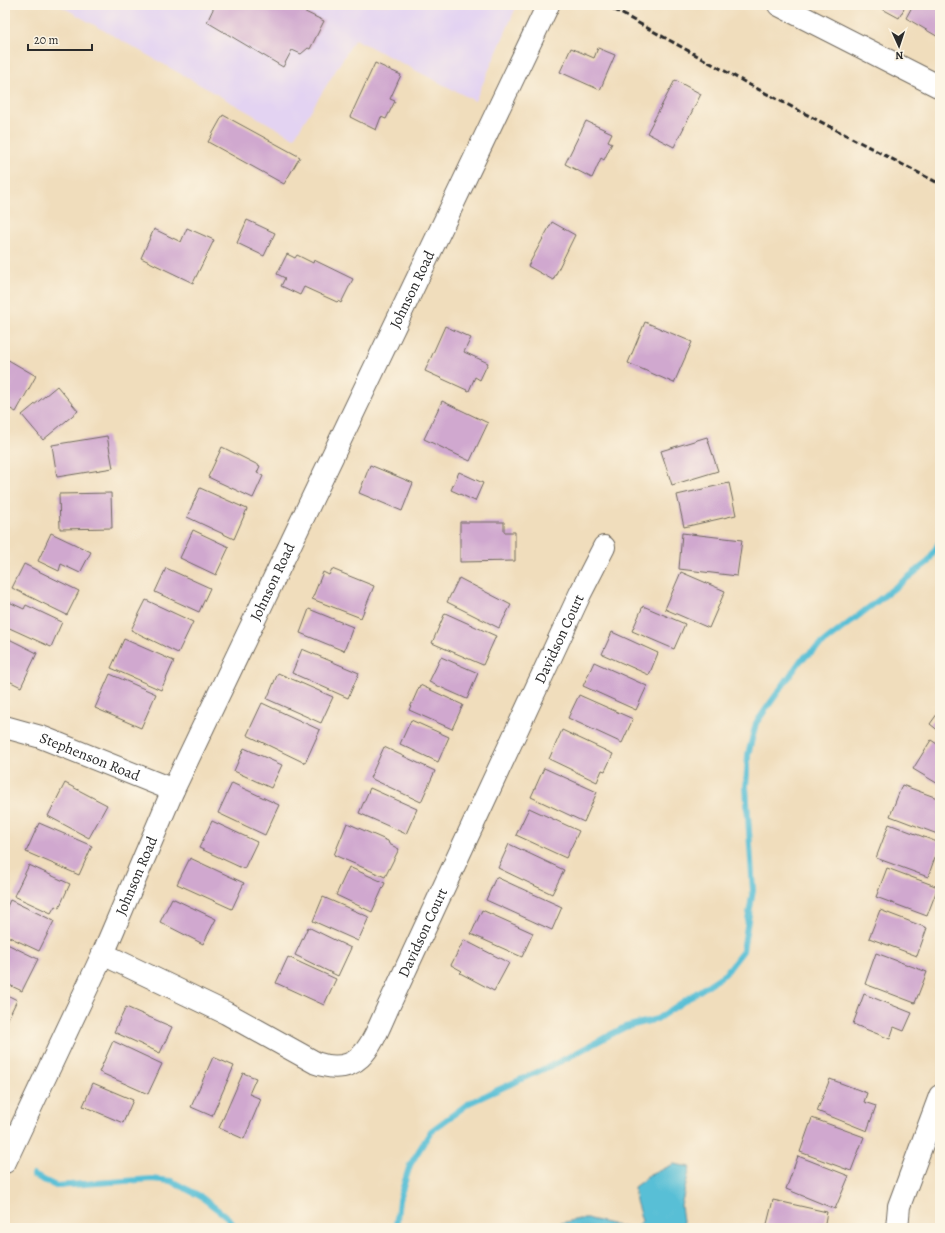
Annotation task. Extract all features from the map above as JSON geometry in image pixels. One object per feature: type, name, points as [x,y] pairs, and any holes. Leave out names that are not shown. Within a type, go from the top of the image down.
[{"type":"street","name":"Johnson Road","points":[[5,1162],[103,954],[173,790],[548,5]]},
{"type":"street","points":[[779,5],[940,87]]},
{"type":"street","name":"Davidson Court","points":[[103,954],[226,1013],[316,1063],[334,1067],[344,1066],[360,1058],[367,1050],[393,996],[580,594],[604,547]]},
{"type":"street","name":"Stephenson Road","points":[[5,727],[41,737],[173,790]]},
{"type":"street","points":[[898,1228],[899,1206],[940,1096]]},
{"type":"shaded area","points":[[59,5],[517,5],[475,101],[355,39],[294,138]]},
{"type":"water","points":[[674,1164],[690,1167],[681,1206],[684,1228],[636,1228],[642,1221],[636,1201],[634,1187],[650,1175]]},
{"type":"water","points":[[579,1219],[590,1219],[628,1228],[551,1228],[557,1224]]},
{"type":"building","points":[[215,5],[291,5],[324,21],[310,49],[308,48],[301,54],[292,50],[283,67],[207,22]]},
{"type":"building","points":[[875,5],[906,5],[899,18]]},
{"type":"building","points":[[913,5],[940,5],[940,38],[906,18]]},
{"type":"building","points":[[571,48],[594,58],[598,48],[615,55],[600,90],[560,72]]},
{"type":"building","points":[[375,63],[401,75],[390,99],[395,101],[386,119],[381,117],[376,130],[350,117]]},
{"type":"building","points":[[675,80],[701,94],[674,147],[647,133]]},
{"type":"building","points":[[223,115],[300,157],[284,184],[208,142]]},
{"type":"building","points":[[586,121],[612,133],[608,141],[612,143],[604,160],[601,158],[592,178],[565,164]]},
{"type":"building","points":[[247,220],[275,233],[264,256],[237,243]]},
{"type":"building","points":[[552,222],[575,235],[553,280],[528,266]]},
{"type":"building","points":[[187,228],[214,240],[193,283],[141,258],[154,229],[181,242]]},
{"type":"building","points":[[287,254],[295,258],[297,255],[313,263],[314,260],[353,279],[341,303],[304,287],[300,295],[281,286],[285,278],[277,274]]},
{"type":"building","points":[[645,322],[692,342],[674,383],[628,363]]},
{"type":"building","points":[[445,326],[471,338],[464,352],[488,363],[480,380],[475,377],[469,391],[425,371]]},
{"type":"building","points":[[5,358],[36,376],[16,412],[5,406]]},
{"type":"building","points":[[57,386],[78,411],[43,440],[22,415]]},
{"type":"building","points":[[442,401],[488,423],[470,461],[424,439]]},
{"type":"building","points":[[107,436],[113,468],[57,477],[52,445]]},
{"type":"building","points":[[707,437],[718,471],[672,485],[661,451]]},
{"type":"building","points":[[222,447],[260,466],[257,473],[263,476],[253,498],[208,477]]},
{"type":"building","points":[[370,465],[413,483],[402,511],[359,493]]},
{"type":"building","points":[[459,472],[483,483],[475,501],[451,490]]},
{"type":"building","points":[[729,483],[736,515],[684,527],[677,495]]},
{"type":"building","points":[[200,488],[247,509],[234,539],[187,517]]},
{"type":"building","points":[[111,493],[112,528],[60,529],[59,494]]},
{"type":"building","points":[[460,522],[504,522],[504,532],[515,532],[515,561],[460,562]]},
{"type":"building","points":[[193,530],[229,547],[216,575],[180,558]]},
{"type":"building","points":[[51,533],[91,552],[80,573],[61,564],[59,571],[38,561]]},
{"type":"building","points":[[682,533],[742,540],[737,576],[679,569]]},
{"type":"building","points":[[24,564],[79,591],[67,615],[12,588]]},
{"type":"building","points":[[166,568],[210,588],[199,612],[155,592]]},
{"type":"building","points":[[332,569],[374,586],[361,618],[312,599],[323,572],[329,575]]},
{"type":"building","points":[[681,572],[725,591],[709,628],[665,609]]},
{"type":"building","points":[[459,578],[511,605],[499,628],[447,602]]},
{"type":"building","points":[[146,600],[193,622],[178,653],[131,630]]},
{"type":"building","points":[[9,602],[24,609],[26,605],[62,622],[51,647],[5,626],[5,611]]},
{"type":"building","points":[[643,606],[685,624],[674,649],[632,631]]},
{"type":"building","points":[[309,609],[353,627],[344,651],[300,633]]},
{"type":"building","points":[[445,613],[496,636],[483,665],[432,643]]},
{"type":"building","points":[[612,632],[658,653],[649,675],[602,654]]},
{"type":"building","points":[[5,637],[37,653],[21,687],[5,679]]},
{"type":"building","points":[[124,639],[174,661],[161,690],[111,668]]},
{"type":"building","points":[[302,649],[359,673],[348,698],[292,673]]},
{"type":"building","points":[[441,657],[478,673],[467,699],[429,682]]},
{"type":"building","points":[[594,662],[647,686],[636,710],[583,686]]},
{"type":"building","points":[[278,673],[333,697],[321,723],[267,699]]},
{"type":"building","points":[[110,674],[156,694],[141,728],[95,708]]},
{"type":"building","points":[[420,685],[463,705],[452,729],[409,710]]},
{"type":"building","points":[[579,695],[633,719],[622,743],[568,718]]},
{"type":"building","points":[[262,703],[320,730],[305,763],[247,735]]},
{"type":"building","points":[[940,710],[940,732],[930,724]]},
{"type":"building","points":[[411,720],[449,737],[438,762],[400,744]]},
{"type":"building","points":[[562,730],[613,754],[605,771],[602,770],[597,782],[549,759]]},
{"type":"building","points":[[931,740],[940,746],[940,785],[913,769]]},
{"type":"building","points":[[384,747],[435,771],[421,802],[370,778]]},
{"type":"building","points":[[244,748],[282,765],[271,788],[234,771]]},
{"type":"building","points":[[544,768],[597,792],[584,822],[531,797]]},
{"type":"building","points":[[65,783],[107,805],[89,838],[48,816]]},
{"type":"building","points":[[232,783],[279,805],[265,835],[218,813]]},
{"type":"building","points":[[902,785],[940,799],[940,835],[890,816]]},
{"type":"building","points":[[370,788],[417,809],[406,834],[359,813]]},
{"type":"building","points":[[529,808],[579,831],[566,858],[516,835]]},
{"type":"building","points":[[212,821],[257,842],[244,869],[199,848]]},
{"type":"building","points":[[39,823],[92,846],[79,875],[26,852]]},
{"type":"building","points":[[347,823],[388,841],[389,844],[399,849],[385,877],[334,855]]},
{"type":"building","points":[[889,824],[940,843],[928,877],[876,858]]},
{"type":"building","points":[[509,844],[564,870],[552,894],[498,868]]},
{"type":"building","points":[[190,858],[244,883],[232,909],[177,884]]},
{"type":"building","points":[[29,865],[70,884],[59,908],[55,906],[51,913],[14,896]]},
{"type":"building","points":[[349,867],[385,883],[372,912],[336,895]]},
{"type":"building","points":[[887,868],[938,887],[927,916],[876,897]]},
{"type":"building","points":[[496,877],[562,907],[552,930],[486,900]]},
{"type":"building","points":[[323,897],[369,917],[358,941],[313,921]]},
{"type":"building","points":[[172,898],[216,919],[203,944],[160,922]]},
{"type":"building","points":[[10,900],[54,921],[39,951],[5,935],[5,911]]},
{"type":"building","points":[[482,910],[533,933],[522,957],[471,934]]},
{"type":"building","points":[[880,910],[927,928],[917,956],[869,938]]},
{"type":"building","points":[[308,927],[351,948],[338,976],[295,955]]},
{"type":"building","points":[[464,940],[509,963],[494,991],[460,973],[462,971],[451,965]]},
{"type":"building","points":[[5,943],[38,959],[22,991],[5,983]]},
{"type":"building","points":[[876,953],[927,972],[915,1003],[865,984]]},
{"type":"building","points":[[288,957],[336,979],[324,1005],[276,983]]},
{"type":"building","points":[[5,994],[17,1000],[5,1025]]},
{"type":"building","points":[[864,994],[912,1013],[904,1031],[894,1027],[890,1039],[853,1024]]},
{"type":"building","points":[[126,1007],[172,1027],[160,1053],[114,1032]]},
{"type":"building","points":[[113,1041],[162,1064],[148,1094],[99,1072]]},
{"type":"building","points":[[213,1057],[234,1066],[212,1116],[191,1107]]},
{"type":"building","points":[[243,1073],[256,1078],[249,1094],[261,1099],[244,1139],[219,1128]]},
{"type":"building","points":[[830,1079],[867,1093],[864,1102],[876,1106],[867,1131],[817,1111]]},
{"type":"building","points":[[93,1083],[133,1100],[123,1123],[83,1106]]},
{"type":"building","points":[[812,1118],[864,1137],[851,1171],[800,1152]]},
{"type":"building","points":[[798,1156],[849,1176],[835,1209],[786,1189]]},
{"type":"building","points":[[773,1200],[827,1212],[824,1228],[766,1228]]},
{"type":"waterway","points":[[396,1228],[399,1200],[410,1165],[431,1131],[469,1103],[559,1062],[625,1027],[657,1019],[725,974],[743,951],[753,890],[746,787],[748,755],[756,723],[801,660],[928,562],[940,541]]},
{"type":"waterway","points":[[33,1175],[56,1186],[152,1179],[171,1181],[200,1196],[227,1217],[236,1228]]},
{"type":"railway","points":[[606,5],[750,85],[940,184]]}]
